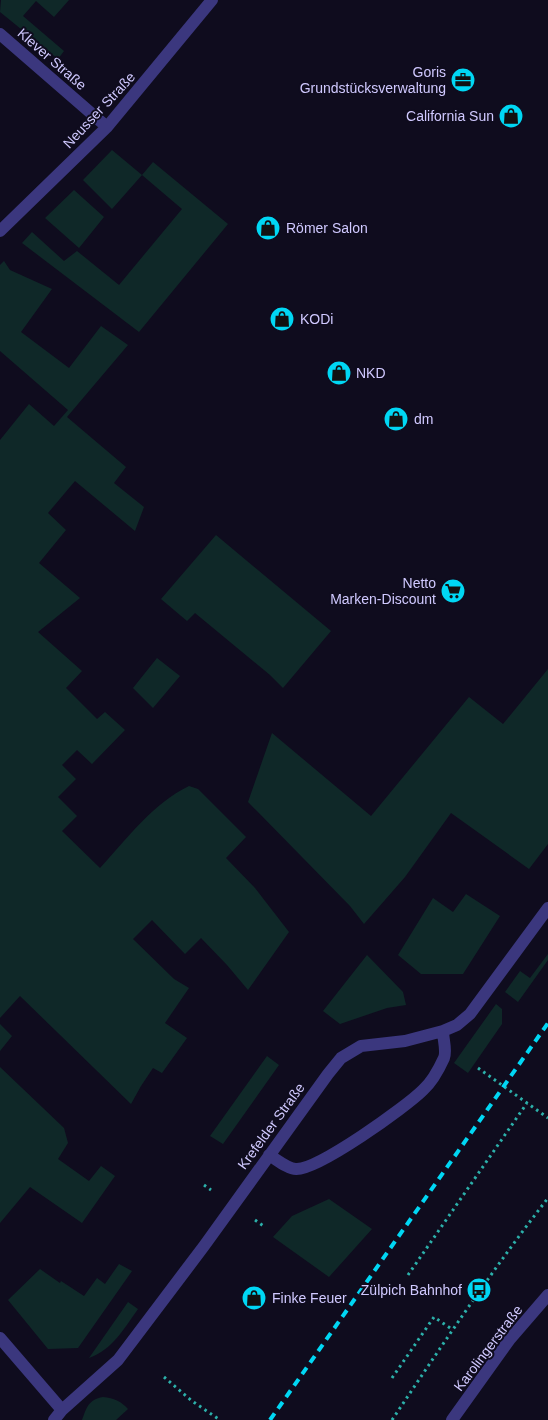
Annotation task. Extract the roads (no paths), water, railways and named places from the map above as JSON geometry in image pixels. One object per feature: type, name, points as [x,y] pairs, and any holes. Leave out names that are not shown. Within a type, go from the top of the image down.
[{"type":"street","name":"Neusser Straße","points":[[0,231],[107,127],[212,0]]},
{"type":"street","name":"Klever Straße","points":[[0,34],[107,127]]},
{"type":"street","name":"Krefelder Straße","points":[[58,1415],[118,1360],[341,1058],[361,1046],[405,1041],[443,1031],[457,1025],[470,1014],[548,908]]},
{"type":"street","points":[[269,1155],[295,1169],[304,1168],[319,1162],[398,1112],[424,1089],[445,1056],[443,1031]]},
{"type":"street","name":"Karolingerstraße","points":[[452,1420],[510,1339],[548,1295]]},
{"type":"street","points":[[0,1338],[58,1415]]},
{"type":"railway","points":[[270,1420],[548,1023]]},
{"type":"place","name":"Goris Grundstücksverwaltung","points":[[463,80]]},
{"type":"place","name":"California Sun","points":[[511,116]]},
{"type":"place","name":"Römer Salon","points":[[268,228]]},
{"type":"place","name":"KODi","points":[[282,319]]},
{"type":"place","name":"NKD","points":[[339,373]]},
{"type":"place","name":"dm","points":[[396,419]]},
{"type":"place","name":"Netto Marken-Discount","points":[[453,591]]},
{"type":"place","name":"Zülpich Bahnhof","points":[[479,1290]]},
{"type":"place","name":"Finke Feuer","points":[[254,1298]]}]
